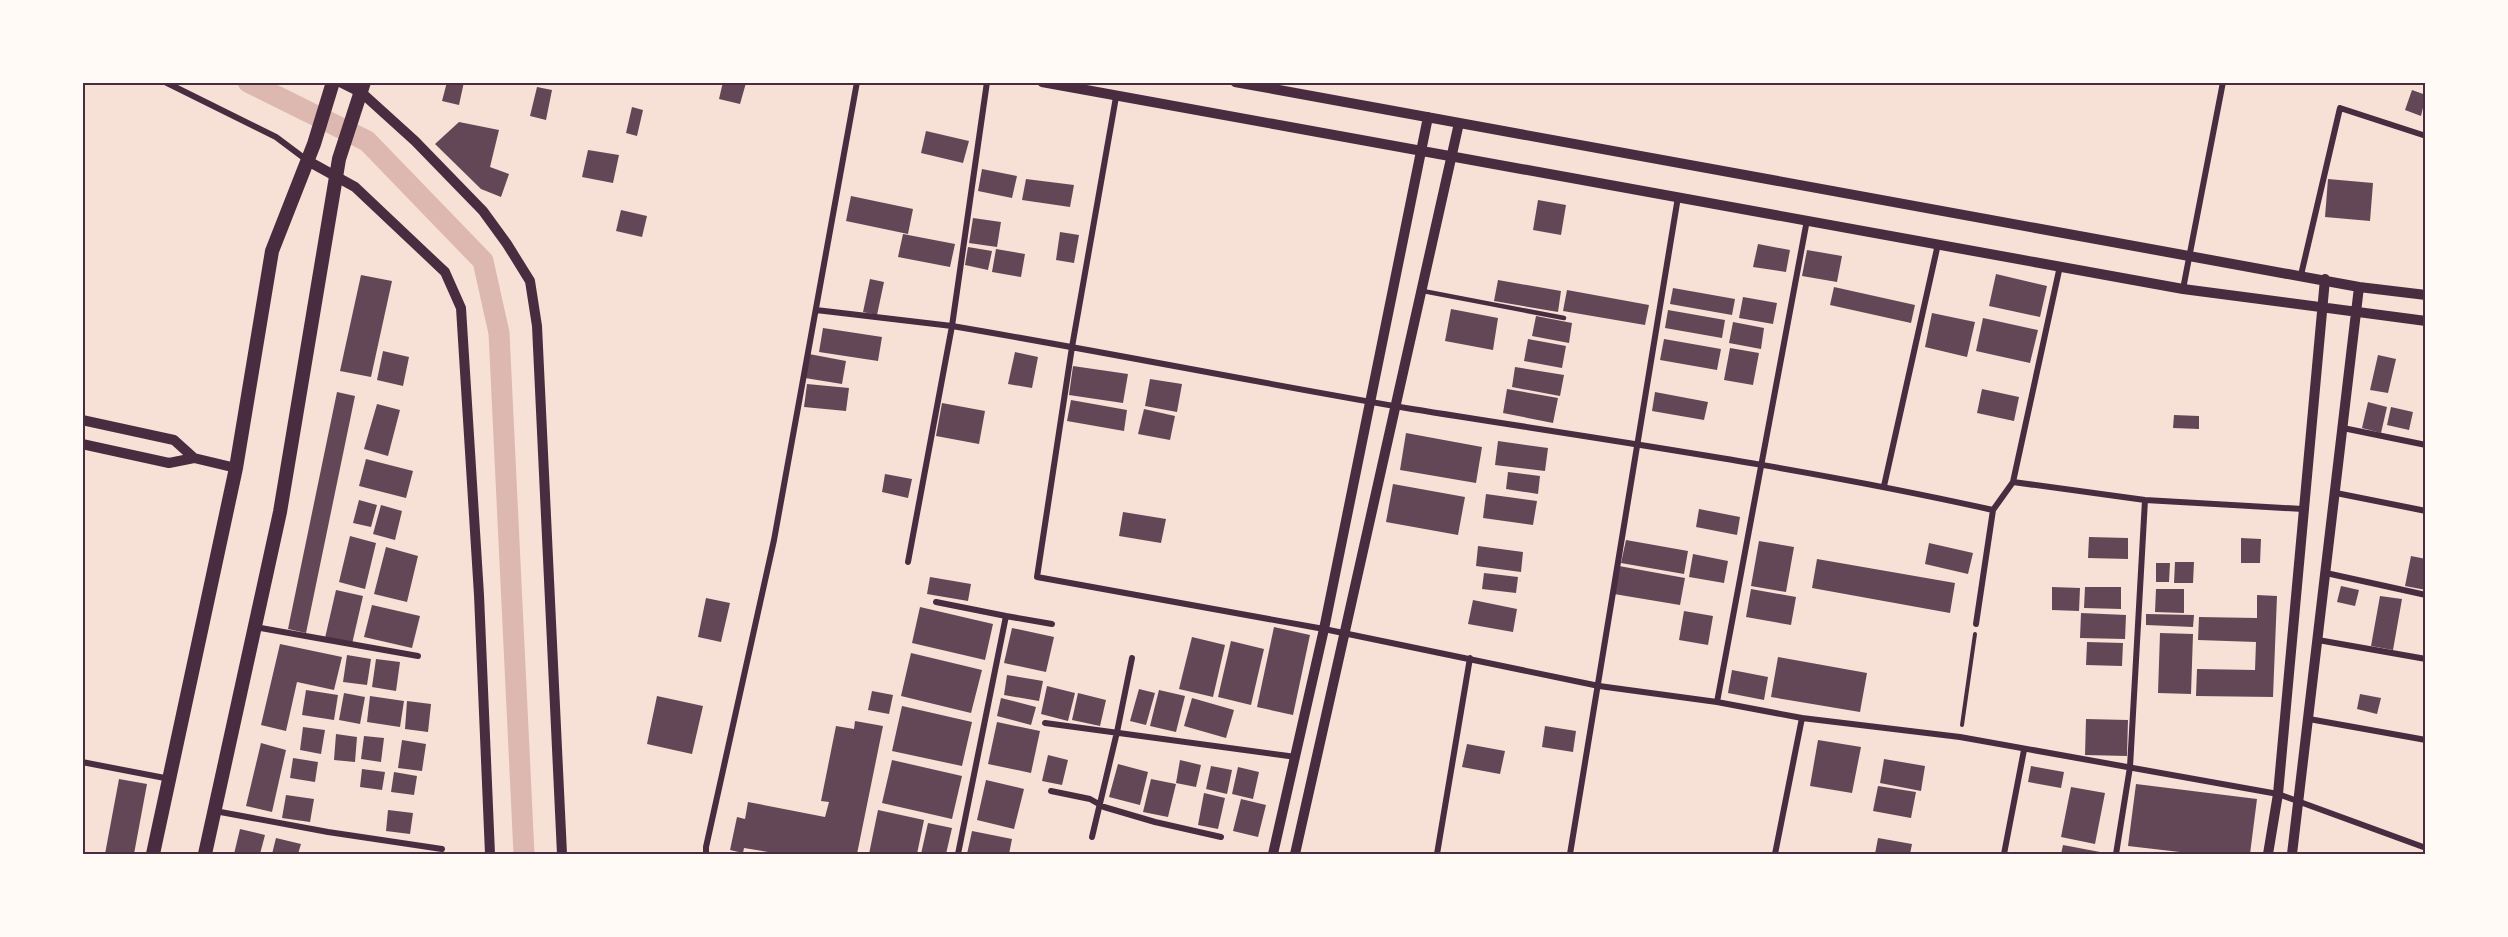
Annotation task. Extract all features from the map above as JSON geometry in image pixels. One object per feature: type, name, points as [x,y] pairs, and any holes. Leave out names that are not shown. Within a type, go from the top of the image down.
[{"type":"main road","points":[[153,855],[236,468],[272,251],[335,85]]},
{"type":"main road","points":[[204,855],[280,512],[339,159],[363,88]]},
{"type":"street","points":[[165,82],[276,138],[308,161],[355,187],[445,272],[461,308],[479,595],[490,855]]},
{"type":"street","points":[[706,855],[774,540],[857,82]]},
{"type":"street","points":[[908,562],[952,326],[987,82]]},
{"type":"street","points":[[1042,82],[2183,289],[2426,321]]},
{"type":"street","points":[[1235,82],[2359,287],[2426,295]]},
{"type":"street","points":[[2183,289],[2223,82]]},
{"type":"street","points":[[335,85],[363,88],[483,211],[507,243],[530,281],[537,326],[562,855]]},
{"type":"street","points":[[1116,97],[1072,347],[1037,577],[1324,628],[1599,686],[1717,702],[1802,718],[1960,737],[2278,794],[2426,848]]},
{"type":"street","points":[[2301,275],[2340,108],[2426,136]]},
{"type":"street","points":[[1274,855],[1324,628],[1428,117]]},
{"type":"street","points":[[1295,855],[1459,123]]},
{"type":"street","points":[[1570,855],[1678,196]]},
{"type":"street","points":[[1717,702],[1807,220]]},
{"type":"street","points":[[1884,486],[1938,244]]},
{"type":"street","points":[[1976,624],[1993,510],[2013,482],[2060,266]]},
{"type":"street","points":[[2268,855],[2278,794],[2325,279]]},
{"type":"street","points":[[2292,855],[2359,287]]},
{"type":"street","points":[[816,310],[952,326],[1395,406],[1638,446],[1762,463],[1993,510]]},
{"type":"street","points":[[82,420],[174,440],[194,458]]},
{"type":"street","points":[[2343,428],[2426,445]]},
{"type":"street","points":[[82,444],[170,463],[194,458],[236,468]]},
{"type":"street","points":[[2013,482],[2145,500],[2303,508]]},
{"type":"street","points":[[2336,493],[2426,511]]},
{"type":"street","points":[[2116,855],[2130,766],[2145,500]]},
{"type":"street","points":[[2326,573],[2426,595]]},
{"type":"street","points":[[936,602],[1052,624]]},
{"type":"street","points":[[958,855],[1006,616]]},
{"type":"street","points":[[255,627],[418,656]]},
{"type":"street","points":[[2318,640],[2426,658]]},
{"type":"street","points":[[1092,837],[1132,658]]},
{"type":"street","points":[[1437,855],[1470,658]]},
{"type":"street","points":[[1775,855],[1802,718]]},
{"type":"street","points":[[2309,718],[2426,740]]},
{"type":"street","points":[[1045,723],[1296,757]]},
{"type":"street","points":[[2004,855],[2025,750]]},
{"type":"street","points":[[82,762],[170,779]]},
{"type":"street","points":[[1051,792],[1090,799],[1100,805],[1155,822],[1221,837]]},
{"type":"street","points":[[214,811],[328,832],[442,849]]},
{"type":"lane","points":[[1420,291],[1564,318]]},
{"type":"path","points":[[1960,737],[1976,624]]},
{"type":"building","points":[[447,82],[464,82],[459,105],[442,101]]},
{"type":"building","points":[[723,82],[746,83],[740,104],[719,99]]},
{"type":"building","points":[[537,87],[552,90],[546,120],[530,116]]},
{"type":"building","points":[[2412,90],[2426,95],[2421,116],[2405,110]]},
{"type":"building","points":[[632,107],[643,110],[637,136],[626,133]]},
{"type":"building","points":[[459,122],[499,130],[490,167],[509,174],[501,197],[481,189],[435,144]]},
{"type":"building","points":[[926,131],[969,141],[963,163],[921,153]]},
{"type":"building","points":[[588,150],[619,155],[613,183],[582,177]]},
{"type":"building","points":[[982,169],[1017,176],[1012,198],[978,191]]},
{"type":"building","points":[[1026,179],[1074,185],[1070,207],[1022,200]]},
{"type":"building","points":[[2328,179],[2373,183],[2370,221],[2325,217]]},
{"type":"building","points":[[851,196],[913,209],[908,234],[846,221]]},
{"type":"building","points":[[1538,200],[1566,205],[1561,235],[1533,230]]},
{"type":"building","points":[[621,210],[647,216],[642,237],[616,231]]},
{"type":"building","points":[[973,218],[1001,222],[997,247],[969,243]]},
{"type":"building","points":[[1060,232],[1079,235],[1074,263],[1056,260]]},
{"type":"building","points":[[903,234],[955,244],[950,267],[898,257]]},
{"type":"building","points":[[1758,244],[1790,250],[1786,272],[1753,267]]},
{"type":"building","points":[[968,247],[992,251],[988,270],[965,265]]},
{"type":"building","points":[[996,249],[1025,254],[1021,277],[992,272]]},
{"type":"building","points":[[1807,250],[1842,256],[1837,282],[1802,276]]},
{"type":"building","points":[[1996,274],[2047,286],[2040,317],[1989,306]]},
{"type":"building","points":[[361,275],[392,281],[371,377],[340,371]]},
{"type":"building","points":[[870,279],[884,282],[877,315],[863,312]]},
{"type":"building","points":[[1498,280],[1561,291],[1558,312],[1494,301]]},
{"type":"building","points":[[1834,287],[1915,305],[1911,323],[1830,305]]},
{"type":"building","points":[[1673,288],[1735,299],[1732,315],[1670,304]]},
{"type":"building","points":[[1567,290],[1649,305],[1645,325],[1563,311]]},
{"type":"building","points":[[1743,297],[1777,303],[1773,324],[1739,318]]},
{"type":"building","points":[[1451,309],[1498,318],[1493,350],[1445,341]]},
{"type":"building","points":[[1668,310],[1725,320],[1722,338],[1665,328]]},
{"type":"building","points":[[1932,313],[1975,322],[1967,357],[1925,347]]},
{"type":"building","points":[[1536,316],[1572,323],[1569,343],[1532,336]]},
{"type":"building","points":[[1983,318],[2038,330],[2030,363],[1976,351]]},
{"type":"building","points":[[1733,322],[1764,328],[1761,349],[1729,343]]},
{"type":"building","points":[[823,328],[882,337],[878,361],[819,352]]},
{"type":"building","points":[[1528,339],[1566,346],[1562,368],[1524,361]]},
{"type":"building","points":[[1664,339],[1721,349],[1717,370],[1660,360]]},
{"type":"building","points":[[1730,348],[1759,353],[1753,385],[1724,380]]},
{"type":"building","points":[[383,351],[409,357],[403,386],[377,380]]},
{"type":"building","points":[[1015,352],[1038,357],[1032,388],[1008,384]]},
{"type":"building","points":[[809,354],[846,361],[842,384],[805,378]]},
{"type":"building","points":[[2378,355],[2396,359],[2388,393],[2370,390]]},
{"type":"building","points":[[1073,366],[1128,374],[1123,403],[1069,395]]},
{"type":"building","points":[[1515,367],[1564,375],[1560,396],[1512,387]]},
{"type":"building","points":[[1150,379],[1182,384],[1177,412],[1145,406]]},
{"type":"building","points":[[807,384],[849,388],[846,411],[804,407]]},
{"type":"building","points":[[1507,389],[1558,398],[1553,423],[1503,413]]},
{"type":"building","points":[[1982,389],[2019,397],[2014,421],[1977,413]]},
{"type":"building","points":[[337,392],[355,396],[306,633],[288,629]]},
{"type":"building","points":[[1655,392],[1708,402],[1704,420],[1652,411]]},
{"type":"building","points":[[1071,400],[1127,410],[1124,431],[1067,421]]},
{"type":"building","points":[[2368,402],[2387,407],[2381,433],[2362,428]]},
{"type":"building","points":[[942,403],[985,411],[979,444],[936,436]]},
{"type":"building","points":[[377,404],[400,410],[388,456],[364,449]]},
{"type":"building","points":[[2391,407],[2413,412],[2409,430],[2387,425]]},
{"type":"building","points":[[1144,409],[1175,416],[1170,440],[1138,434]]},
{"type":"building","points":[[2174,415],[2199,416],[2199,429],[2173,428]]},
{"type":"building","points":[[1406,433],[1482,447],[1476,483],[1400,470]]},
{"type":"building","points":[[1498,441],[1548,448],[1545,471],[1495,465]]},
{"type":"building","points":[[366,459],[413,471],[406,498],[359,486]]},
{"type":"building","points":[[1508,472],[1540,476],[1538,494],[1506,489]]},
{"type":"building","points":[[885,474],[912,479],[908,498],[882,492]]},
{"type":"building","points":[[1393,484],[1465,497],[1458,535],[1386,522]]},
{"type":"building","points":[[1486,494],[1537,501],[1533,525],[1483,518]]},
{"type":"building","points":[[359,500],[377,505],[371,527],[353,523]]},
{"type":"building","points":[[381,505],[402,511],[395,540],[373,534]]},
{"type":"building","points":[[1699,509],[1740,517],[1737,535],[1696,527]]},
{"type":"building","points":[[1123,512],[1166,519],[1161,543],[1119,536]]},
{"type":"building","points":[[350,536],[376,543],[365,589],[339,582]]},
{"type":"building","points":[[2089,537],[2128,538],[2128,559],[2088,558]]},
{"type":"building","points":[[2241,538],[2261,539],[2260,563],[2241,563]]},
{"type":"building","points":[[1626,540],[1688,551],[1684,574],[1621,563]]},
{"type":"building","points":[[1759,541],[1794,547],[1786,592],[1751,586]]},
{"type":"building","points":[[1929,543],[1973,553],[1968,574],[1925,564]]},
{"type":"building","points":[[1478,546],[1523,552],[1521,572],[1476,566]]},
{"type":"building","points":[[386,547],[418,556],[407,602],[374,594]]},
{"type":"building","points":[[1693,554],[1728,561],[1724,583],[1689,577]]},
{"type":"building","points":[[2411,556],[2426,559],[2426,590],[2405,586]]},
{"type":"building","points":[[1817,559],[1955,583],[1950,613],[1812,588]]},
{"type":"building","points":[[2175,562],[2194,562],[2193,583],[2174,583]]},
{"type":"building","points":[[2156,563],[2170,563],[2169,582],[2156,582]]},
{"type":"building","points":[[1619,566],[1685,578],[1680,605],[1614,594]]},
{"type":"building","points":[[1484,573],[1518,577],[1516,593],[1482,589]]},
{"type":"building","points":[[930,577],[971,584],[968,601],[927,594]]},
{"type":"building","points":[[2341,586],[2359,590],[2355,606],[2337,602]]},
{"type":"building","points":[[2052,587],[2080,588],[2079,611],[2052,610]]},
{"type":"building","points":[[2085,587],[2121,587],[2121,609],[2084,608]]},
{"type":"building","points":[[1751,589],[1796,597],[1791,625],[1746,617]]},
{"type":"building","points":[[2156,589],[2184,589],[2184,613],[2155,612]]},
{"type":"building","points":[[336,590],[363,596],[352,644],[325,638]]},
{"type":"building","points":[[2257,595],[2277,596],[2273,697],[2196,696],[2197,669],[2255,670],[2256,642],[2198,640],[2199,617],[2257,618]]},
{"type":"building","points":[[2380,596],[2402,599],[2393,650],[2371,646]]},
{"type":"building","points":[[706,598],[730,603],[721,642],[698,637]]},
{"type":"building","points":[[1473,600],[1517,609],[1513,632],[1468,624]]},
{"type":"building","points":[[372,605],[420,616],[412,648],[364,637]]},
{"type":"building","points":[[920,607],[993,624],[985,660],[912,643]]},
{"type":"building","points":[[1684,611],[1713,616],[1708,645],[1679,640]]},
{"type":"building","points":[[2081,613],[2126,615],[2125,639],[2080,638]]},
{"type":"building","points":[[2146,614],[2194,615],[2193,627],[2146,625]]},
{"type":"building","points":[[1274,627],[1310,635],[1293,715],[1257,707]]},
{"type":"building","points":[[1012,628],[1054,637],[1046,672],[1004,663]]},
{"type":"building","points":[[2160,633],[2193,634],[2191,694],[2158,693]]},
{"type":"building","points":[[1192,637],[1225,645],[1213,697],[1179,689]]},
{"type":"building","points":[[1231,641],[1264,649],[1251,705],[1218,697]]},
{"type":"building","points":[[2087,642],[2123,643],[2122,666],[2086,665]]},
{"type":"building","points":[[280,644],[342,657],[334,690],[297,682],[286,731],[261,725]]},
{"type":"building","points":[[911,653],[982,670],[971,713],[901,696]]},
{"type":"building","points":[[347,655],[371,659],[367,685],[343,682]]},
{"type":"building","points":[[1778,657],[1867,673],[1860,712],[1771,697]]},
{"type":"building","points":[[376,659],[400,662],[396,691],[372,687]]},
{"type":"building","points":[[1732,670],[1768,677],[1764,700],[1728,693]]},
{"type":"building","points":[[1007,675],[1043,681],[1039,701],[1004,695]]},
{"type":"building","points":[[1047,686],[1075,693],[1068,721],[1041,714]]},
{"type":"building","points":[[1139,689],[1155,693],[1146,725],[1130,721]]},
{"type":"building","points":[[306,690],[338,695],[334,720],[302,715]]},
{"type":"building","points":[[1159,690],[1185,696],[1176,732],[1150,726]]},
{"type":"building","points":[[872,691],[893,695],[889,714],[868,710]]},
{"type":"building","points":[[344,693],[365,697],[360,724],[339,720]]},
{"type":"building","points":[[1078,693],[1106,700],[1100,726],[1072,720]]},
{"type":"building","points":[[2360,694],[2381,698],[2377,714],[2357,709]]},
{"type":"building","points":[[370,696],[404,701],[400,727],[367,722]]},
{"type":"building","points":[[657,696],[703,706],[692,754],[647,744]]},
{"type":"building","points":[[1001,698],[1036,707],[1031,725],[997,716]]},
{"type":"building","points":[[1192,698],[1234,710],[1226,738],[1184,726]]},
{"type":"building","points":[[407,701],[431,704],[428,732],[405,729]]},
{"type":"building","points":[[902,706],[972,722],[962,766],[892,751]]},
{"type":"building","points":[[2086,719],[2128,720],[2127,756],[2085,755]]},
{"type":"building","points":[[855,721],[883,726],[857,854],[780,854],[744,848],[743,853],[730,850],[737,817],[745,819],[748,802],[825,817],[829,802],[821,801],[836,726],[854,729]]},
{"type":"building","points":[[997,722],[1040,731],[1031,773],[988,764]]},
{"type":"building","points":[[1545,726],[1576,731],[1573,752],[1542,747]]},
{"type":"building","points":[[303,727],[325,730],[321,754],[300,750]]},
{"type":"building","points":[[336,734],[357,737],[355,762],[334,760]]},
{"type":"building","points":[[364,736],[384,738],[381,762],[361,759]]},
{"type":"building","points":[[402,740],[426,744],[422,771],[398,768]]},
{"type":"building","points":[[1818,740],[1861,747],[1852,793],[1810,786]]},
{"type":"building","points":[[261,743],[286,750],[272,812],[246,806]]},
{"type":"building","points":[[1467,744],[1505,751],[1500,774],[1462,767]]},
{"type":"building","points":[[1048,755],[1068,760],[1062,785],[1042,781]]},
{"type":"building","points":[[293,758],[318,762],[315,782],[290,778]]},
{"type":"building","points":[[1884,759],[1925,766],[1921,791],[1880,783]]},
{"type":"building","points":[[892,760],[962,776],[952,819],[882,803]]},
{"type":"building","points":[[1180,760],[1201,765],[1196,787],[1176,783]]},
{"type":"building","points":[[1118,764],[1148,772],[1140,805],[1109,797]]},
{"type":"building","points":[[1211,766],[1232,770],[1227,794],[1206,789]]},
{"type":"building","points":[[2031,766],[2064,772],[2061,788],[2028,782]]},
{"type":"building","points":[[1238,767],[1259,772],[1253,799],[1232,794]]},
{"type":"building","points":[[362,769],[385,772],[382,790],[360,787]]},
{"type":"building","points":[[394,772],[417,776],[414,795],[391,792]]},
{"type":"building","points":[[119,779],[147,784],[134,854],[105,854]]},
{"type":"building","points":[[1151,779],[1176,784],[1168,817],[1143,812]]},
{"type":"building","points":[[986,780],[1024,789],[1014,829],[977,820]]},
{"type":"building","points":[[2136,784],[2257,799],[2250,854],[2197,854],[2128,846]]},
{"type":"building","points":[[1878,786],[1916,792],[1911,818],[1873,811]]},
{"type":"building","points":[[2071,787],[2105,793],[2095,844],[2061,837]]},
{"type":"building","points":[[1204,793],[1225,798],[1218,829],[1198,825]]},
{"type":"building","points":[[286,795],[314,799],[310,822],[282,818]]},
{"type":"building","points":[[1241,799],[1266,805],[1258,837],[1233,831]]},
{"type":"building","points":[[388,810],[413,813],[410,834],[386,831]]},
{"type":"building","points":[[878,810],[924,820],[917,854],[869,854]]},
{"type":"building","points":[[928,823],[952,828],[946,854],[921,854]]},
{"type":"building","points":[[240,829],[265,835],[260,854],[234,854]]},
{"type":"building","points":[[972,831],[1012,839],[1009,854],[967,854]]},
{"type":"building","points":[[276,838],[301,844],[298,854],[272,854]]},
{"type":"building","points":[[1878,838],[1912,844],[1910,854],[1875,854]]},
{"type":"building","points":[[2063,845],[2100,852],[2100,854],[2061,854]]},
{"type":"waterway","points":[[248,82],[367,141],[483,261],[499,333],[524,854]]}]
